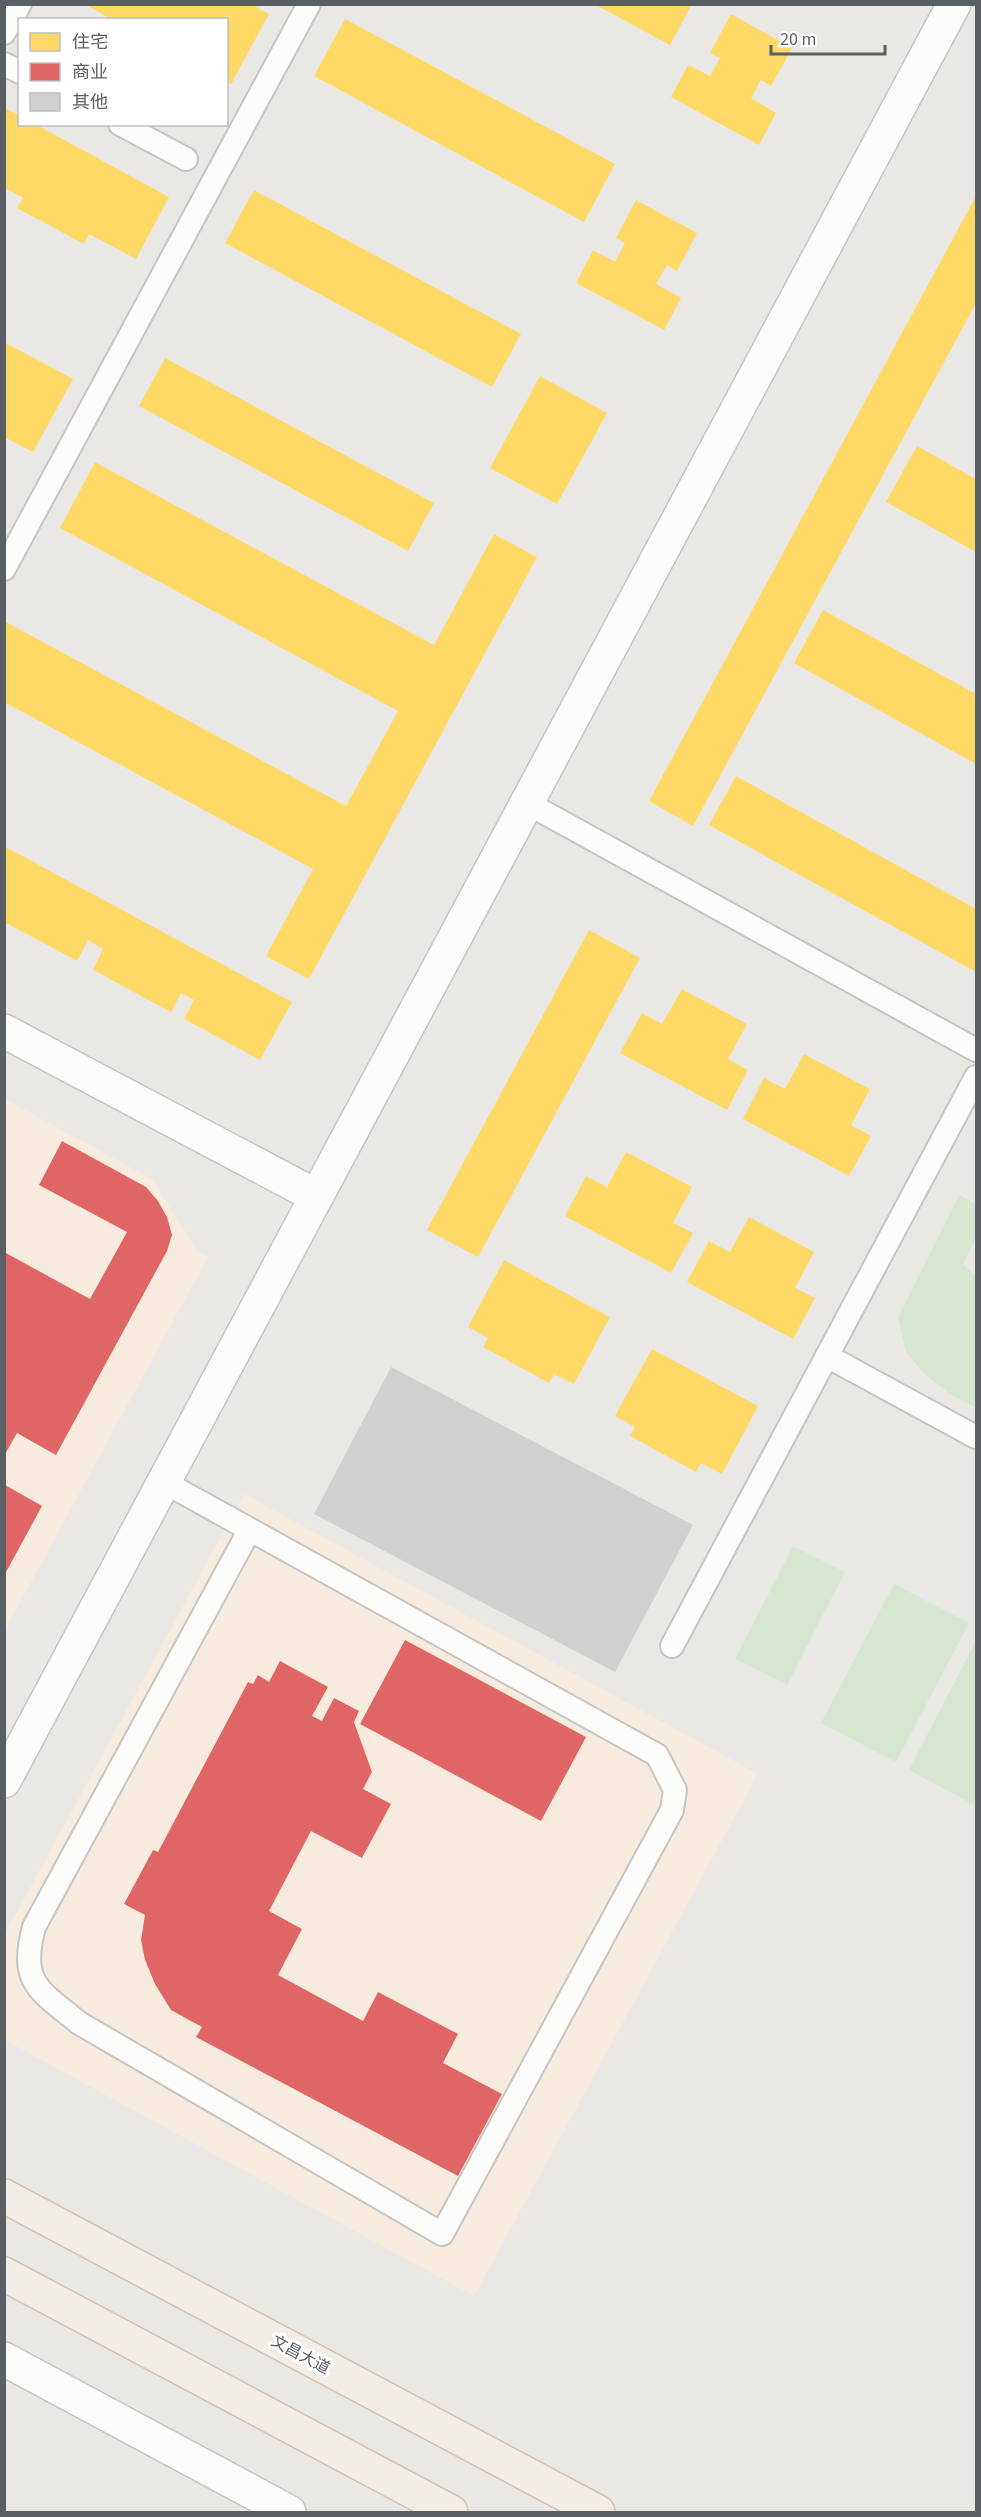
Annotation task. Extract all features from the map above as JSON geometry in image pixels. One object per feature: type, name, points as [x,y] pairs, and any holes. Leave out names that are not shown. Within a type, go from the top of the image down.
[{"type":"main road","name":"文昌大道","points":[[4,2196],[598,2512]]},
{"type":"main road","points":[[4,2274],[451,2512]]},
{"type":"street","points":[[4,1781],[954,4]]},
{"type":"street","points":[[4,1031],[316,1197]]},
{"type":"street","points":[[4,2359],[289,2512]]},
{"type":"lane","points":[[4,33],[20,4]]},
{"type":"lane","points":[[4,569],[309,4]]},
{"type":"lane","points":[[4,64],[18,71]]},
{"type":"lane","points":[[124,126],[186,159]]},
{"type":"lane","points":[[527,803],[976,1050]]},
{"type":"lane","points":[[672,1646],[976,1077]]},
{"type":"lane","points":[[827,1356],[976,1437]]},
{"type":"lane","points":[[164,1482],[657,1755],[675,1790],[672,1810],[442,2234],[79,2023],[43,1993],[29,1973],[28,1950],[34,1927],[249,1531]]},
{"type":"shaded area","points":[[5,1099],[152,1179],[198,1252],[208,1257],[5,1630]]},
{"type":"shaded area","points":[[244,1494],[758,1774],[474,2296],[5,2040],[5,1934]]},
{"type":"green space","points":[[959,1195],[976,1204],[976,1238],[963,1264],[976,1277],[976,1408],[950,1394],[925,1374],[906,1352],[898,1317]]},
{"type":"green space","points":[[793,1546],[845,1572],[787,1685],[735,1659]]},
{"type":"green space","points":[[894,1584],[969,1623],[896,1762],[821,1723]]},
{"type":"green space","points":[[976,1641],[976,1806],[909,1770]]},
{"type":"building: 住宅","points":[[85,4],[251,4],[269,14],[231,84],[228,83],[228,18],[109,18]]},
{"type":"building: 住宅","points":[[594,4],[692,4],[670,45]]},
{"type":"building: 住宅","points":[[731,14],[792,48],[771,86],[761,80],[751,98],[776,113],[759,145],[671,97],[688,65],[710,76],[720,58],[710,53]]},
{"type":"building: 住宅","points":[[345,19],[615,164],[584,222],[314,76]]},
{"type":"building: 住宅","points":[[5,108],[18,115],[18,126],[39,126],[169,197],[136,259],[89,234],[84,244],[17,208],[23,198],[5,188]]},
{"type":"building: 住宅","points":[[254,190],[521,334],[492,387],[225,243]]},
{"type":"building: 住宅","points":[[976,196],[976,303],[693,826],[649,801]]},
{"type":"building: 住宅","points":[[636,200],[697,233],[677,271],[667,265],[656,284],[681,298],[664,330],[576,283],[593,250],[615,262],[625,243],[616,238]]},
{"type":"building: 住宅","points":[[4,342],[73,379],[33,452],[4,437]]},
{"type":"building: 住宅","points":[[165,358],[434,503],[408,551],[139,406]]},
{"type":"building: 住宅","points":[[540,376],[607,413],[557,504],[490,468]]},
{"type":"building: 住宅","points":[[917,446],[976,479],[976,552],[886,502]]},
{"type":"building: 住宅","points":[[95,462],[434,645],[494,534],[537,557],[309,979],[266,956],[313,869],[4,702],[4,625],[6,622],[346,806],[398,711],[60,528]]},
{"type":"building: 住宅","points":[[823,610],[976,694],[976,764],[794,663]]},
{"type":"building: 住宅","points":[[736,776],[976,909],[976,972],[709,825]]},
{"type":"building: 住宅","points":[[4,846],[292,1002],[260,1060],[184,1019],[194,1000],[181,993],[171,1012],[93,970],[103,949],[88,940],[77,961],[4,922]]},
{"type":"building: 住宅","points":[[589,930],[640,958],[478,1257],[427,1230]]},
{"type":"building: 住宅","points":[[682,989],[747,1024],[728,1059],[748,1070],[727,1110],[620,1053],[642,1013],[662,1024]]},
{"type":"building: 住宅","points":[[804,1054],[870,1089],[851,1125],[871,1136],[849,1176],[743,1119],[764,1078],[785,1089]]},
{"type":"building: 住宅","points":[[626,1152],[692,1187],[673,1223],[693,1233],[671,1273],[565,1216],[586,1176],[607,1187]]},
{"type":"building: 住宅","points":[[749,1217],[814,1252],[795,1288],[815,1298],[793,1339],[687,1282],[709,1241],[730,1252]]},
{"type":"building: 住宅","points":[[504,1260],[610,1317],[574,1384],[554,1374],[549,1383],[483,1347],[488,1338],[468,1327]]},
{"type":"building: 住宅","points":[[652,1349],[758,1406],[722,1474],[701,1463],[696,1472],[630,1436],[635,1427],[615,1416]]},
{"type":"building: 商业","points":[[62,1141],[146,1187],[158,1201],[167,1217],[172,1235],[167,1251],[56,1455],[17,1433],[4,1456],[4,1252],[90,1299],[127,1232],[39,1185]]},
{"type":"building: 商业","points":[[5,1485],[42,1506],[5,1574]]},
{"type":"building: 商业","points":[[405,1640],[586,1737],[541,1821],[360,1724]]},
{"type":"building: 商业","points":[[280,1661],[328,1687],[312,1716],[322,1721],[334,1698],[359,1711],[354,1722],[372,1772],[363,1789],[391,1804],[362,1858],[311,1831],[269,1911],[302,1929],[278,1975],[363,2021],[378,1992],[458,2034],[443,2063],[502,2094],[458,2176],[196,2037],[202,2027],[171,2010],[155,1984],[145,1960],[141,1940],[145,1915],[124,1904],[153,1850],[158,1852],[248,1682],[253,1684],[258,1675],[269,1682]]},
{"type":"building: 其他","points":[[391,1367],[693,1525],[615,1672],[314,1514]]}]
